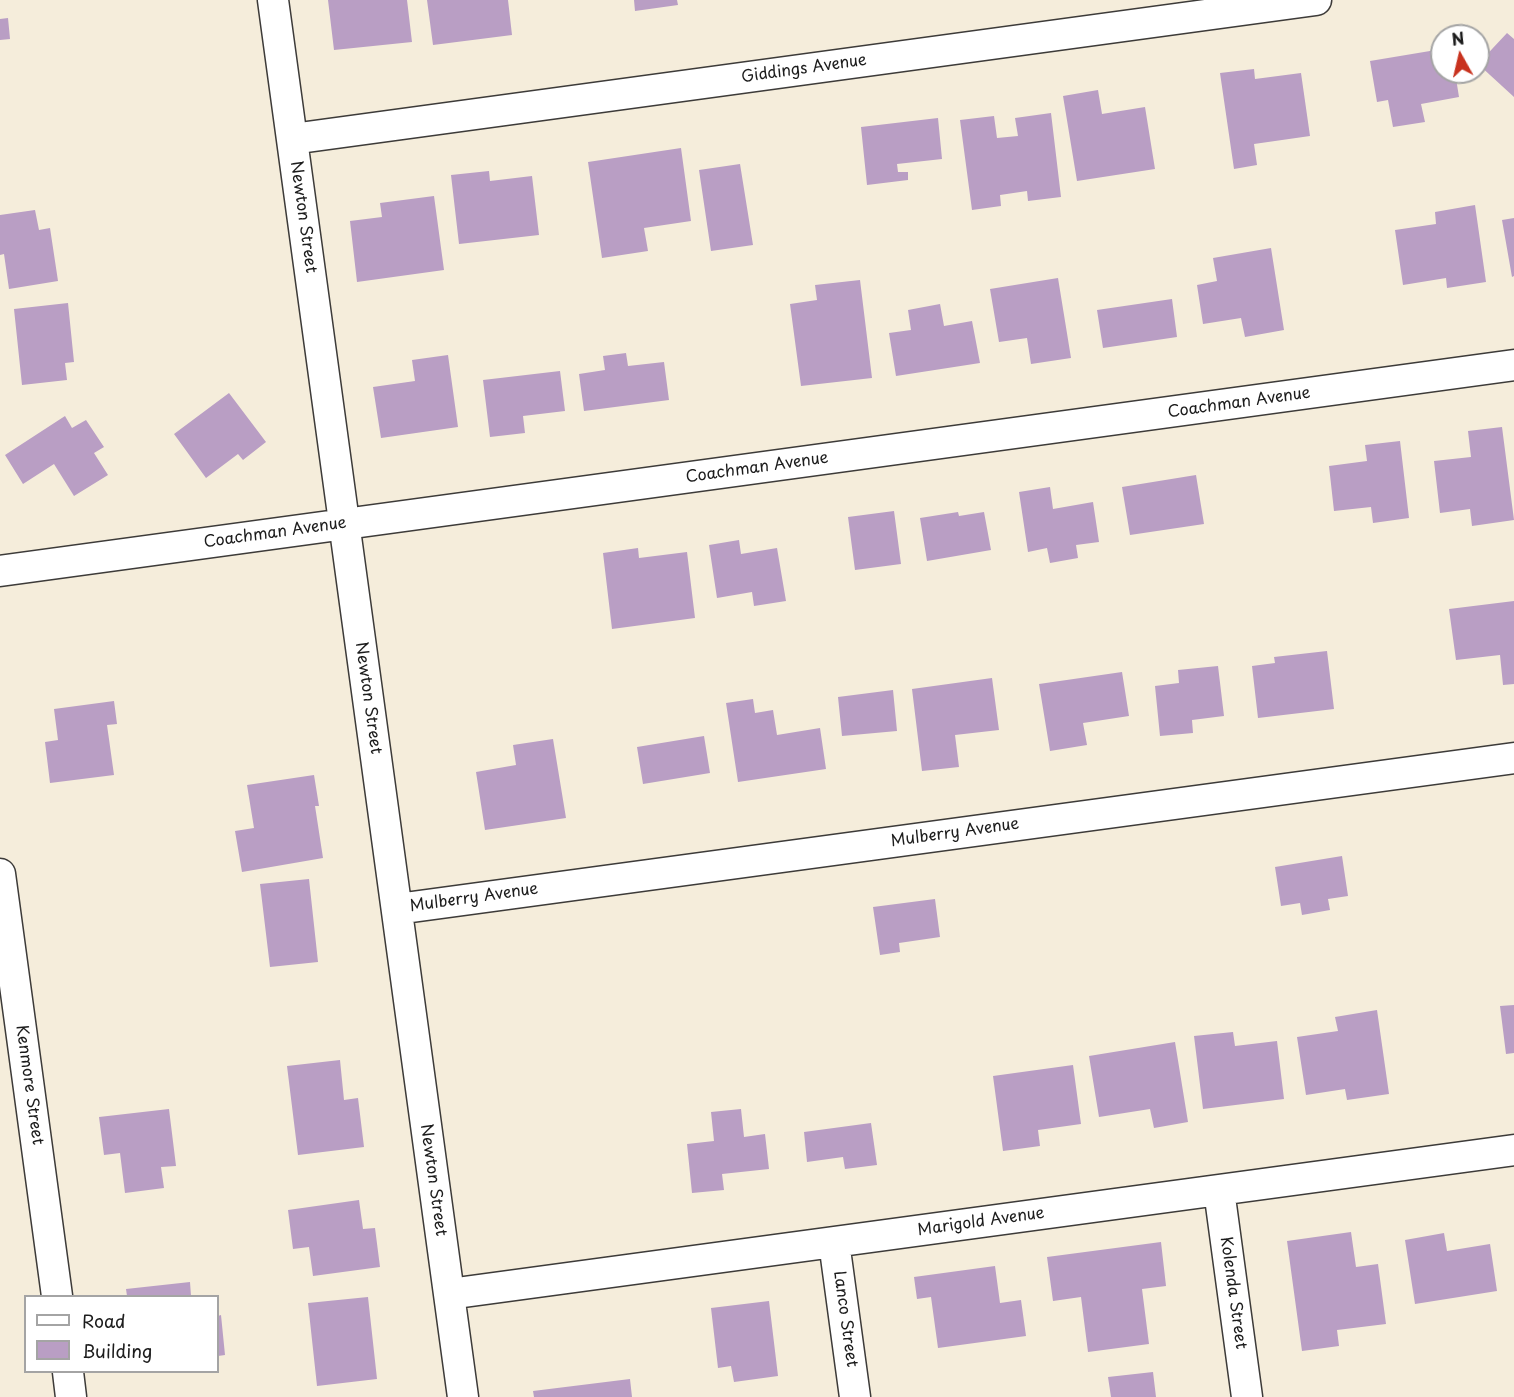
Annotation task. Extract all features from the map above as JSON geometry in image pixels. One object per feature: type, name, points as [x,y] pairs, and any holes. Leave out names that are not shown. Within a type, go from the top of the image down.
[{"type":"street","name":"Newton Street","points":[[273,0],[463,1397]]},
{"type":"street","name":"Giddings Avenue","points":[[292,139],[1316,0]]},
{"type":"street","name":"Coachman Avenue","points":[[0,571],[1514,365]]},
{"type":"street","name":"Mulberry Avenue","points":[[397,909],[1514,758]]},
{"type":"street","name":"Kenmore Street","points":[[0,874],[57,1295]]},
{"type":"street","name":"Marigold Avenue","points":[[449,1294],[1514,1150]]},
{"type":"street","name":"Kolenda Street","points":[[1219,1190],[1247,1397]]},
{"type":"street","name":"Lanco Street","points":[[834,1242],[855,1397]]},
{"type":"street","points":[[68,1373],[71,1397]]},
{"type":"building","points":[[328,0],[407,0],[412,42],[334,50]]},
{"type":"building","points":[[427,0],[508,0],[512,35],[433,45]]},
{"type":"building","points":[[634,0],[677,0],[678,5],[635,11]]},
{"type":"building","points":[[8,18],[10,39],[0,40],[0,19]]},
{"type":"building","points":[[1507,33],[1514,39],[1514,97],[1490,75],[1490,51]]},
{"type":"building","points":[[1430,51],[1430,84],[1457,84],[1459,97],[1421,104],[1425,122],[1393,127],[1388,100],[1377,102],[1370,61]]},
{"type":"building","points":[[1254,69],[1255,79],[1301,73],[1310,136],[1254,144],[1257,165],[1234,169],[1220,73]]},
{"type":"building","points":[[1098,90],[1102,114],[1145,107],[1155,169],[1077,181],[1063,96]]},
{"type":"building","points":[[1051,113],[1061,197],[1028,201],[1027,191],[1000,195],[1001,206],[972,210],[960,120],[994,116],[997,138],[1018,136],[1015,118]]},
{"type":"building","points":[[938,118],[942,159],[897,164],[898,172],[908,172],[908,180],[867,185],[861,127]]},
{"type":"building","points":[[681,148],[691,221],[644,228],[648,251],[602,258],[588,162]]},
{"type":"building","points":[[740,164],[753,245],[711,251],[699,170]]},
{"type":"building","points":[[489,171],[490,181],[532,176],[539,235],[459,244],[451,175]]},
{"type":"building","points":[[434,196],[444,270],[357,282],[350,221],[382,217],[380,203]]},
{"type":"building","points":[[1475,205],[1486,282],[1447,288],[1446,278],[1403,285],[1395,230],[1436,224],[1435,212]]},
{"type":"building","points":[[35,210],[39,230],[50,228],[58,281],[9,289],[4,254],[0,255],[0,215]]},
{"type":"building","points":[[1514,218],[1514,276],[1512,277],[1502,220]]},
{"type":"building","points":[[1271,248],[1284,330],[1245,337],[1241,318],[1203,324],[1197,285],[1217,281],[1213,258]]},
{"type":"building","points":[[1058,278],[1071,358],[1031,364],[1027,338],[999,342],[990,289]]},
{"type":"building","points":[[860,280],[872,378],[801,386],[790,304],[817,300],[815,285]]},
{"type":"building","points":[[1172,299],[1177,337],[1103,348],[1097,310]]},
{"type":"building","points":[[68,303],[74,362],[65,363],[67,380],[22,385],[14,309]]},
{"type":"building","points":[[940,304],[944,326],[972,321],[980,363],[896,376],[889,333],[911,330],[908,310]]},
{"type":"building","points":[[626,353],[628,366],[664,362],[669,400],[584,411],[579,374],[605,370],[603,356]]},
{"type":"building","points":[[448,355],[458,427],[381,438],[373,387],[415,381],[412,360]]},
{"type":"building","points":[[560,371],[565,411],[523,416],[525,433],[490,437],[483,380]]},
{"type":"building","points":[[229,393],[266,442],[243,460],[238,454],[206,478],[174,434]]},
{"type":"building","points":[[65,416],[72,428],[86,420],[104,447],[94,453],[108,475],[74,496],[54,464],[23,484],[5,455]]},
{"type":"building","points":[[1502,427],[1514,520],[1472,526],[1470,509],[1440,513],[1434,461],[1471,457],[1468,431]]},
{"type":"building","points":[[1400,441],[1409,518],[1373,523],[1371,507],[1334,511],[1329,466],[1367,461],[1365,445]]},
{"type":"building","points":[[1196,475],[1204,524],[1130,535],[1122,487]]},
{"type":"building","points":[[1050,487],[1053,509],[1093,502],[1099,542],[1076,545],[1078,558],[1050,563],[1047,548],[1028,552],[1019,492]]},
{"type":"building","points":[[894,511],[901,564],[855,570],[848,517]]},
{"type":"building","points":[[958,512],[959,516],[984,512],[991,550],[927,561],[920,518]]},
{"type":"building","points":[[739,540],[741,554],[777,548],[786,601],[754,606],[752,592],[717,598],[709,545]]},
{"type":"building","points":[[638,548],[639,558],[687,552],[695,618],[612,629],[603,553]]},
{"type":"building","points":[[1514,601],[1514,684],[1503,685],[1500,655],[1456,660],[1449,609]]},
{"type":"building","points":[[1327,651],[1334,709],[1258,718],[1252,666],[1275,663],[1274,657]]},
{"type":"building","points":[[1218,666],[1224,716],[1192,720],[1193,733],[1160,736],[1155,686],[1179,683],[1178,670]]},
{"type":"building","points":[[1122,672],[1129,716],[1083,723],[1087,745],[1050,751],[1039,684]]},
{"type":"building","points":[[992,678],[999,730],[955,735],[959,767],[922,771],[912,689]]},
{"type":"building","points":[[893,690],[897,731],[842,736],[838,697]]},
{"type":"building","points":[[753,699],[755,713],[773,710],[777,735],[820,728],[826,769],[738,782],[726,703]]},
{"type":"building","points":[[114,701],[117,724],[107,725],[114,775],[50,783],[45,742],[58,740],[54,709]]},
{"type":"building","points":[[704,736],[710,773],[643,784],[637,747]]},
{"type":"building","points":[[553,739],[566,818],[485,830],[476,772],[516,765],[513,745]]},
{"type":"building","points":[[314,775],[319,806],[315,806],[323,858],[242,872],[235,831],[254,828],[247,785]]},
{"type":"building","points":[[1342,856],[1348,896],[1328,899],[1330,910],[1302,915],[1300,903],[1281,906],[1275,867]]},
{"type":"building","points":[[309,879],[318,962],[270,967],[260,884]]},
{"type":"building","points":[[935,899],[940,937],[899,943],[900,952],[880,955],[873,907]]},
{"type":"building","points":[[1514,1005],[1514,1053],[1506,1054],[1500,1006]]},
{"type":"building","points":[[1377,1010],[1389,1094],[1347,1100],[1345,1089],[1306,1095],[1297,1037],[1338,1031],[1335,1017]]},
{"type":"building","points":[[1233,1032],[1235,1046],[1277,1041],[1284,1099],[1203,1109],[1194,1036]]},
{"type":"building","points":[[1175,1042],[1188,1122],[1154,1128],[1150,1109],[1099,1117],[1089,1056]]},
{"type":"building","points":[[340,1060],[344,1100],[358,1098],[364,1147],[298,1155],[287,1066]]},
{"type":"building","points":[[1073,1065],[1081,1124],[1038,1130],[1040,1146],[1003,1151],[993,1076]]},
{"type":"building","points":[[169,1109],[176,1166],[161,1167],[164,1188],[125,1193],[120,1153],[104,1155],[99,1117]]},
{"type":"building","points":[[741,1109],[744,1137],[765,1134],[769,1169],[722,1174],[724,1190],[692,1193],[687,1144],[714,1141],[711,1112]]},
{"type":"building","points":[[871,1123],[877,1165],[845,1169],[843,1157],[807,1162],[804,1132]]},
{"type":"building","points":[[359,1200],[363,1229],[375,1228],[380,1267],[313,1276],[309,1247],[293,1249],[288,1210]]},
{"type":"building","points":[[1351,1232],[1356,1267],[1378,1264],[1386,1324],[1337,1330],[1339,1346],[1302,1351],[1287,1241]]},
{"type":"building","points":[[1444,1233],[1447,1251],[1490,1244],[1497,1291],[1415,1304],[1405,1240]]},
{"type":"building","points":[[1161,1242],[1166,1286],[1142,1289],[1149,1344],[1088,1352],[1081,1297],[1053,1301],[1047,1257]]},
{"type":"building","points":[[995,1266],[1000,1303],[1021,1300],[1026,1336],[938,1348],[931,1297],[917,1299],[914,1277]]},
{"type":"building","points":[[190,1282],[191,1295],[127,1295],[126,1289]]},
{"type":"building","points":[[368,1297],[377,1379],[317,1386],[308,1303]]},
{"type":"building","points":[[769,1301],[778,1376],[734,1382],[731,1366],[718,1368],[711,1308]]},
{"type":"building","points":[[221,1315],[225,1355],[219,1356],[219,1316]]},
{"type":"building","points":[[1153,1372],[1156,1397],[1111,1397],[1108,1377]]},
{"type":"building","points":[[630,1379],[632,1397],[534,1397],[533,1391]]}]
